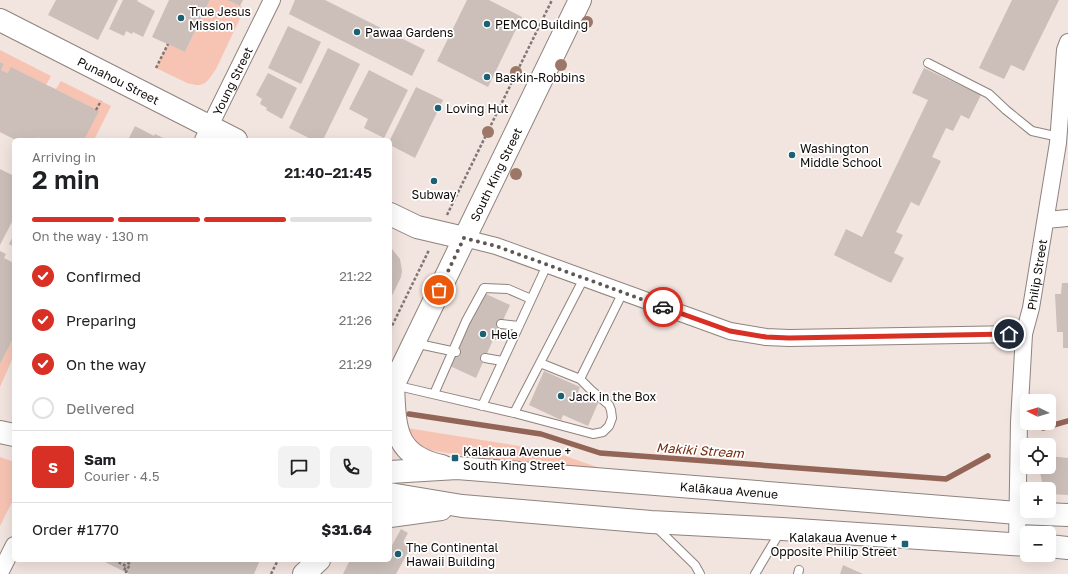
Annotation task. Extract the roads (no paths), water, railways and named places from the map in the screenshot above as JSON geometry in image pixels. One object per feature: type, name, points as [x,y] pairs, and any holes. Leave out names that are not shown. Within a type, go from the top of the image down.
[{"type":"main road","name":"South King Street","points":[[392,388],[580,0]]},
{"type":"main road","name":"Punahou Street","points":[[0,20],[206,133],[227,138]]},
{"type":"main road","points":[[392,215],[417,227],[464,238]]},
{"type":"main road","points":[[392,388],[397,429],[406,448],[426,462],[456,468]]},
{"type":"main road","points":[[0,432],[12,435]]},
{"type":"main road","name":"Kalākaua Avenue","points":[[392,472],[456,468],[1068,515]]},
{"type":"main road","points":[[392,494],[462,506],[651,522],[1020,545]]},
{"type":"main road","points":[[392,516],[462,506]]},
{"type":"main road","points":[[1056,547],[1068,548]]},
{"type":"main road","points":[[303,574],[307,562]]},
{"type":"main road","points":[[303,574],[317,562]]},
{"type":"street","name":"Young Street","points":[[206,133],[272,0]]},
{"type":"street","name":"Philip Street","points":[[1020,528],[1018,512],[1019,422],[1024,334],[1031,308],[1059,137],[1065,50],[1068,42]]},
{"type":"street","points":[[1046,220],[1068,218]]},
{"type":"street","points":[[464,238],[496,246],[730,331],[766,337],[789,338],[1024,334]]},
{"type":"street","points":[[0,573],[12,549]]},
{"type":"lane","points":[[928,63],[989,94],[1032,131],[1059,137]]},
{"type":"lane","points":[[482,406],[547,265]]},
{"type":"lane","points":[[514,413],[584,278]]},
{"type":"lane","points":[[434,394],[484,288],[508,289],[531,299]]},
{"type":"lane","points":[[580,380],[623,292]]},
{"type":"lane","points":[[501,324],[519,326]]},
{"type":"lane","points":[[414,343],[454,352]]},
{"type":"lane","points":[[485,358],[502,361]]},
{"type":"lane","points":[[392,388],[434,394],[593,434],[603,432],[609,426],[612,418],[609,405],[580,380],[540,363]]},
{"type":"lane","points":[[651,522],[695,565],[700,574]]},
{"type":"lane","points":[[755,574],[782,529]]},
{"type":"waterway","name":"Makiki Stream","points":[[409,414],[541,434],[600,453],[946,479],[988,456]]},
{"type":"waterway","name":"Makiki Stream","points":[[1056,424],[1068,421]]},
{"type":"place","name":"True Jesus Mission","points":[[181,18]]},
{"type":"place","name":"PEMCO Building","points":[[487,24]]},
{"type":"place","name":"Pawaa Gardens","points":[[357,32]]},
{"type":"place","name":"Baskin-Robbins","points":[[487,77]]},
{"type":"place","name":"Loving Hut","points":[[438,108]]},
{"type":"place","name":"Washington Middle School","points":[[792,155]]},
{"type":"place","name":"Subway","points":[[434,181]]},
{"type":"place","name":"Hele","points":[[483,334]]},
{"type":"place","name":"Jack in the Box","points":[[561,396]]},
{"type":"place","name":"Kalakaua Avenue + South King Street","points":[[455,458]]},
{"type":"place","name":"Kalakaua Avenue + Opposite Philip Street","points":[[905,544]]},
{"type":"place","name":"The Continental Hawaii Building","points":[[398,554]]}]
